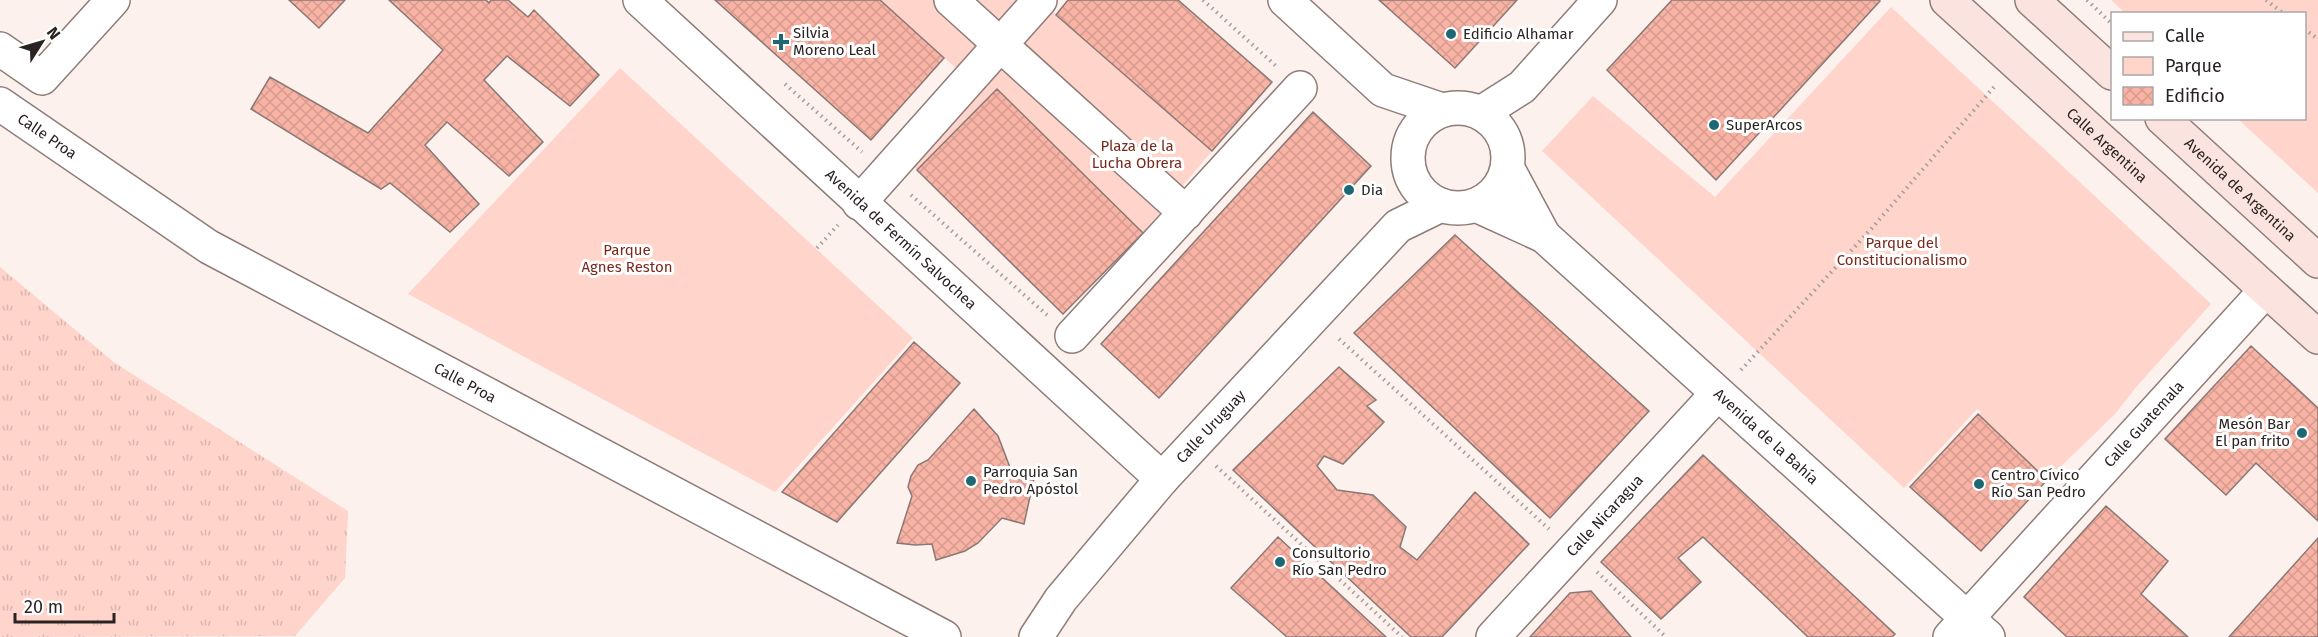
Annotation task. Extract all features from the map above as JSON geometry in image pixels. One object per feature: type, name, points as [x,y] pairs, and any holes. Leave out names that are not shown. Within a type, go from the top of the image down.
[{"type":"street","points":[[0,49],[42,78],[113,0]]},
{"type":"street","name":"Avenida de Fermín Salvochea","points":[[640,0],[1162,479]]},
{"type":"street","points":[[951,0],[1186,213]]},
{"type":"street","points":[[859,203],[1040,0]]},
{"type":"street","points":[[1285,0],[1383,90],[1409,147]]},
{"type":"street","points":[[1481,113],[1522,87],[1600,0]]},
{"type":"street","name":"Calle Argentina","points":[[1947,0],[2266,290]]},
{"type":"street","points":[[2032,0],[2111,72]]},
{"type":"street","points":[[1507,153],[1495,123],[1481,113],[1466,107],[1448,108],[1426,118],[1415,131],[1409,147],[1408,165],[1418,188],[1430,200],[1441,205],[1459,208],[1476,205],[1492,196],[1503,182],[1522,87]]},
{"type":"street","points":[[1072,336],[1300,88]]},
{"type":"street","points":[[1383,90],[1443,110]]},
{"type":"street","name":"Calle Proa","points":[[0,104],[209,248],[944,637]]},
{"type":"street","name":"Avenida de Argentina","points":[[2164,120],[2318,261]]},
{"type":"street","name":"Avenida de la Bahía","points":[[1507,153],[1544,236]]},
{"type":"street","name":"Calle Uruguay","points":[[1398,226],[1414,180]]},
{"type":"street","name":"Calle Uruguay","points":[[1036,637],[1061,599],[1162,479],[1398,226],[1441,205]]},
{"type":"street","name":"Avenida de la Bahía","points":[[1476,205],[1544,236],[1717,394],[1968,631]]},
{"type":"street","points":[[2266,290],[2318,337]]},
{"type":"street","name":"Calle Guatemala","points":[[1968,631],[2266,290]]},
{"type":"street","name":"Calle Nicaragua","points":[[1493,637],[1717,394]]},
{"type":"path","points":[[1203,0],[1300,88]]},
{"type":"path","points":[[2086,0],[2111,23]]},
{"type":"path","points":[[2266,0],[2281,12]]},
{"type":"path","points":[[1758,352],[1872,228],[1986,96]]},
{"type":"path","points":[[1314,316],[1666,637]]},
{"type":"path","points":[[1194,446],[1402,637]]},
{"type":"green space","name":"Plaza de la Lucha Obrera","points":[[880,0],[1044,0],[1056,15],[1212,151],[1143,233],[997,90],[917,170],[892,143],[958,70]]},
{"type":"green space","points":[[2111,0],[2318,0],[2318,193],[2239,120],[2306,120],[2306,12],[2124,12]]},
{"type":"green space","name":"Parque del Constitucionalismo","points":[[1891,7],[2211,304],[2137,386],[2115,414],[2047,480],[1978,414],[1981,412],[1977,409],[1904,488],[1542,151],[1593,96],[1715,197]]},
{"type":"green space","name":"Parque Agnes Reston","points":[[620,68],[913,338],[775,492],[408,294]]},
{"type":"green space","points":[[0,267],[115,363],[348,511],[345,578],[295,636],[0,637]]},
{"type":"building","points":[[289,0],[345,0],[319,28]]},
{"type":"building","points":[[389,0],[486,0],[489,3],[491,0],[508,0],[528,17],[534,10],[599,75],[570,106],[507,56],[484,80],[543,142],[509,176],[447,122],[425,145],[479,204],[450,232],[390,183],[381,189],[251,109],[270,77],[368,133],[443,50]]},
{"type":"building","points":[[715,0],[880,0],[944,58],[871,140]]},
{"type":"building","points":[[1068,0],[1178,0],[1272,82],[1212,151],[1056,15]]},
{"type":"building","name":"Edificio Alhamar","points":[[1379,0],[1517,0],[1455,68]]},
{"type":"building","name":"SuperArcos","points":[[1672,0],[1880,1],[1716,180],[1607,70]]},
{"type":"building","points":[[997,89],[1143,233],[1063,314],[917,170]]},
{"type":"building","points":[[1313,112],[1371,166],[1159,398],[1101,344]]},
{"type":"building","points":[[1455,235],[1649,411],[1550,518],[1354,333]]},
{"type":"building","points":[[914,342],[960,383],[837,522],[782,492]]},
{"type":"building","points":[[2251,346],[2318,408],[2318,521],[2256,463],[2226,495],[2165,439]]},
{"type":"building","points":[[1339,367],[1376,400],[1367,406],[1384,422],[1343,464],[1324,456],[1317,466],[1337,490],[1373,495],[1406,527],[1400,547],[1417,560],[1475,492],[1529,544],[1442,637],[1411,637],[1233,470]]},
{"type":"building","name":"Parroquia San Pedro Apóstol","points":[[974,409],[998,436],[1011,470],[1035,474],[1024,524],[1002,518],[978,543],[965,551],[936,560],[932,544],[897,543],[912,496],[908,487],[911,476],[918,465],[928,460]]},
{"type":"building","name":"Centro Cívico Río San Pedro","points":[[1978,414],[2047,480],[1981,551],[1910,487]]},
{"type":"building","points":[[1703,455],[1895,634],[1892,637],[1808,637],[1703,537],[1678,558],[1701,582],[1661,619],[1601,562]]},
{"type":"building","points":[[2106,506],[2168,561],[2141,594],[2188,637],[2067,637],[2024,597]]},
{"type":"building","name":"Consultorio Río San Pedro","points":[[1278,537],[1386,637],[1287,637],[1231,588]]},
{"type":"building","points":[[2318,538],[2318,637],[2229,637]]},
{"type":"building","points":[[1591,591],[1631,637],[1530,637],[1570,593]]},
{"type":"place","name":"Edificio Alhamar","points":[[1451,34]]},
{"type":"place","name":"Silvia Moreno Leal","points":[[781,42]]},
{"type":"place","name":"SuperArcos","points":[[1714,125]]},
{"type":"place","name":"Dia","points":[[1349,190]]},
{"type":"place","name":"Mesón Bar El pan frito","points":[[2302,433]]},
{"type":"place","name":"Parroquia San Pedro Apóstol","points":[[971,481]]},
{"type":"place","name":"Centro Cívico Río San Pedro","points":[[1979,484]]},
{"type":"place","name":"Consultorio Río San Pedro","points":[[1280,562]]}]
